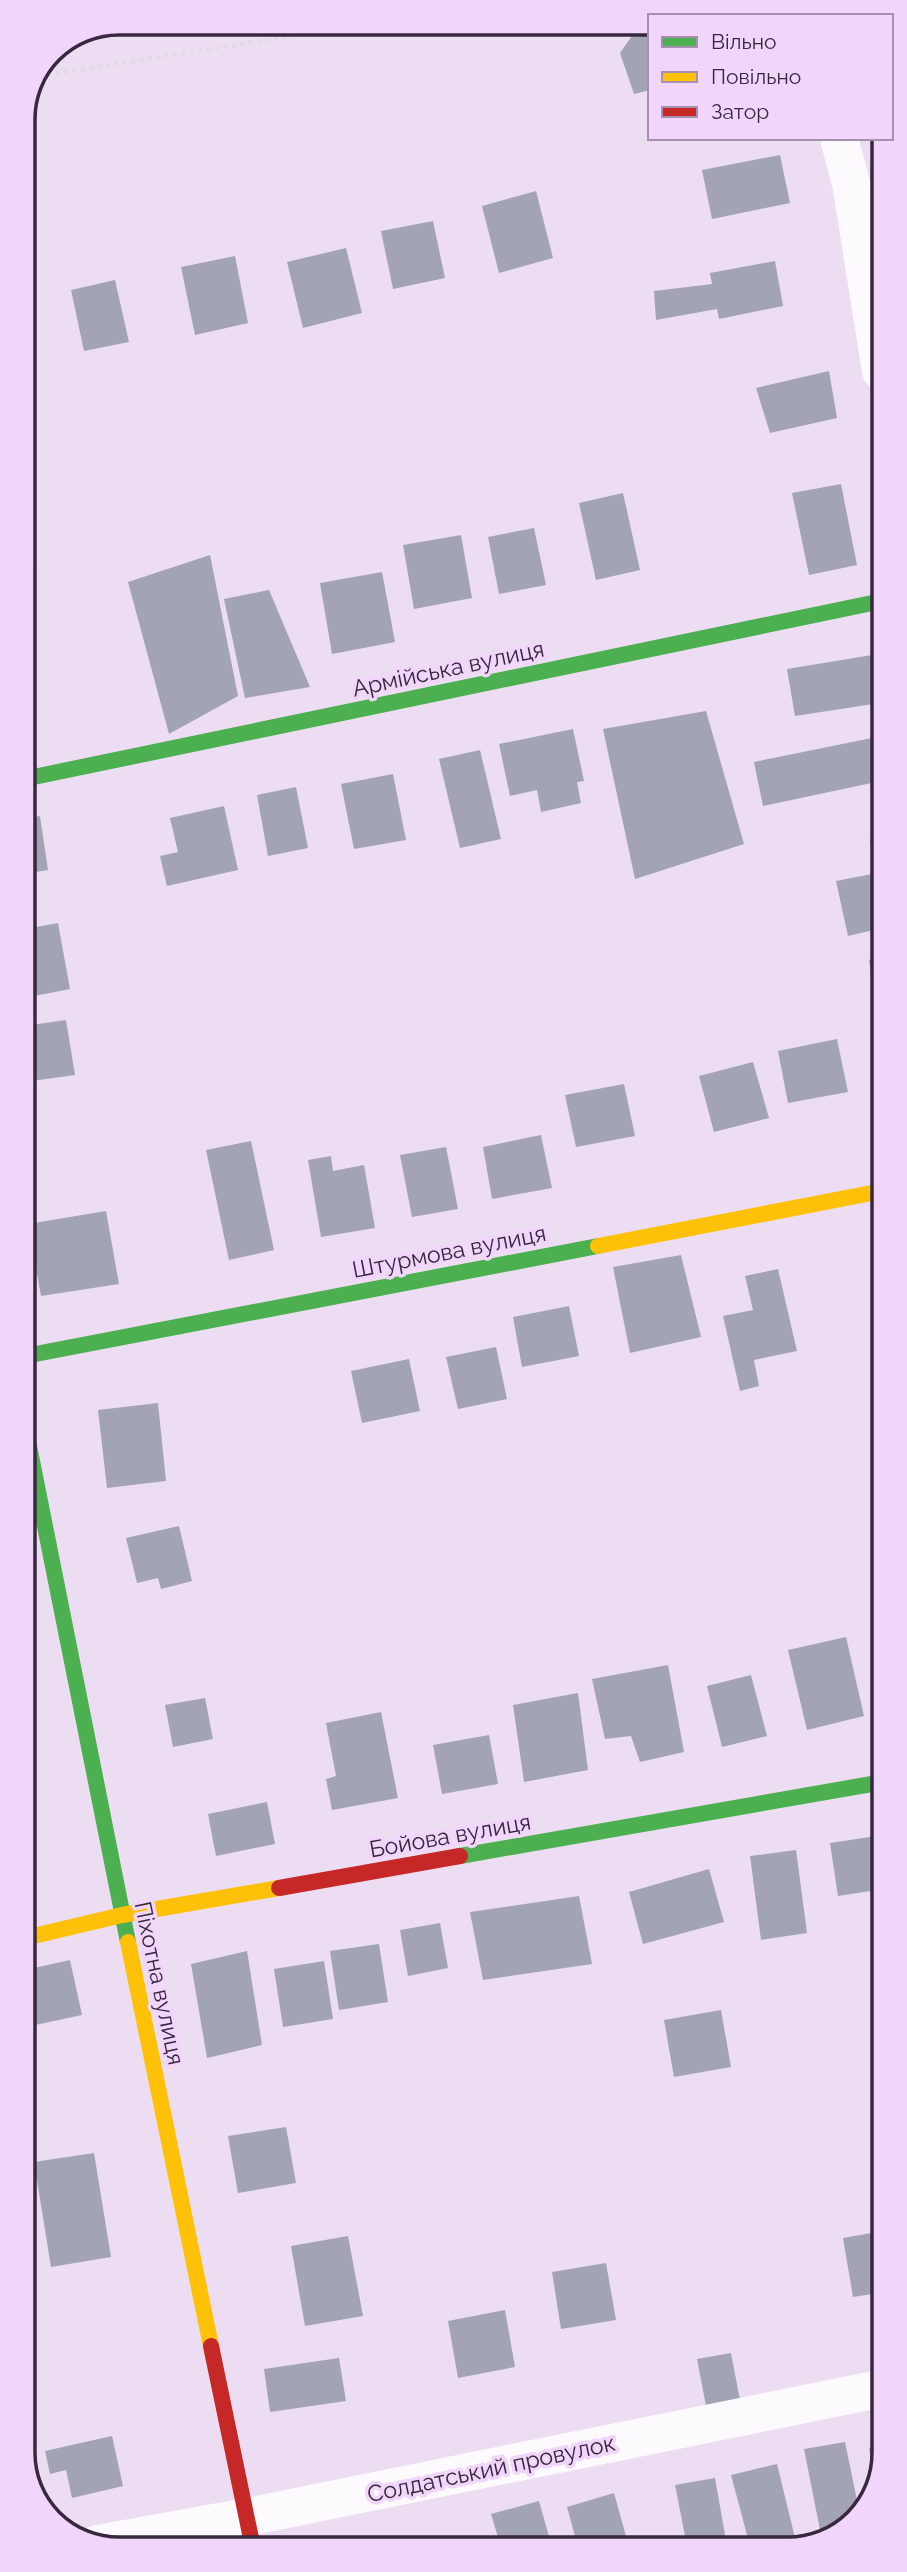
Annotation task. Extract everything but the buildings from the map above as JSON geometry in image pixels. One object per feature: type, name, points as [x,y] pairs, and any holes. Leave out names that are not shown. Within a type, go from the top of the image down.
[{"type":"street","points":[[840,140],[851,183],[872,315]]},
{"type":"street","name":"Армійська вулиця","points":[[35,777],[872,603]]},
{"type":"street","name":"Штурмова вулиця","points":[[35,1354],[872,1193]]},
{"type":"street","name":"Піхотна вулиця","points":[[35,1476],[122,1915],[250,2533]]},
{"type":"street","name":"Бойова вулиця","points":[[35,1936],[122,1915],[872,1784]]},
{"type":"street","name":"Солдатський провулок","points":[[195,2537],[250,2533],[872,2391]]},
{"type":"path","points":[[48,75],[298,35]]},
{"type":"traffic: fast","points":[[35,777],[872,603]]},
{"type":"traffic: fast","points":[[35,1354],[598,1246]]},
{"type":"traffic: fast","points":[[35,1476],[128,1942]]},
{"type":"traffic: fast","points":[[460,1856],[872,1784]]},
{"type":"traffic: slow","points":[[598,1246],[872,1193]]},
{"type":"traffic: slow","points":[[35,1936],[122,1915],[279,1888]]},
{"type":"traffic: slow","points":[[128,1942],[211,2346]]},
{"type":"traffic: jam","points":[[279,1888],[460,1856]]},
{"type":"traffic: jam","points":[[211,2346],[251,2537]]}]
